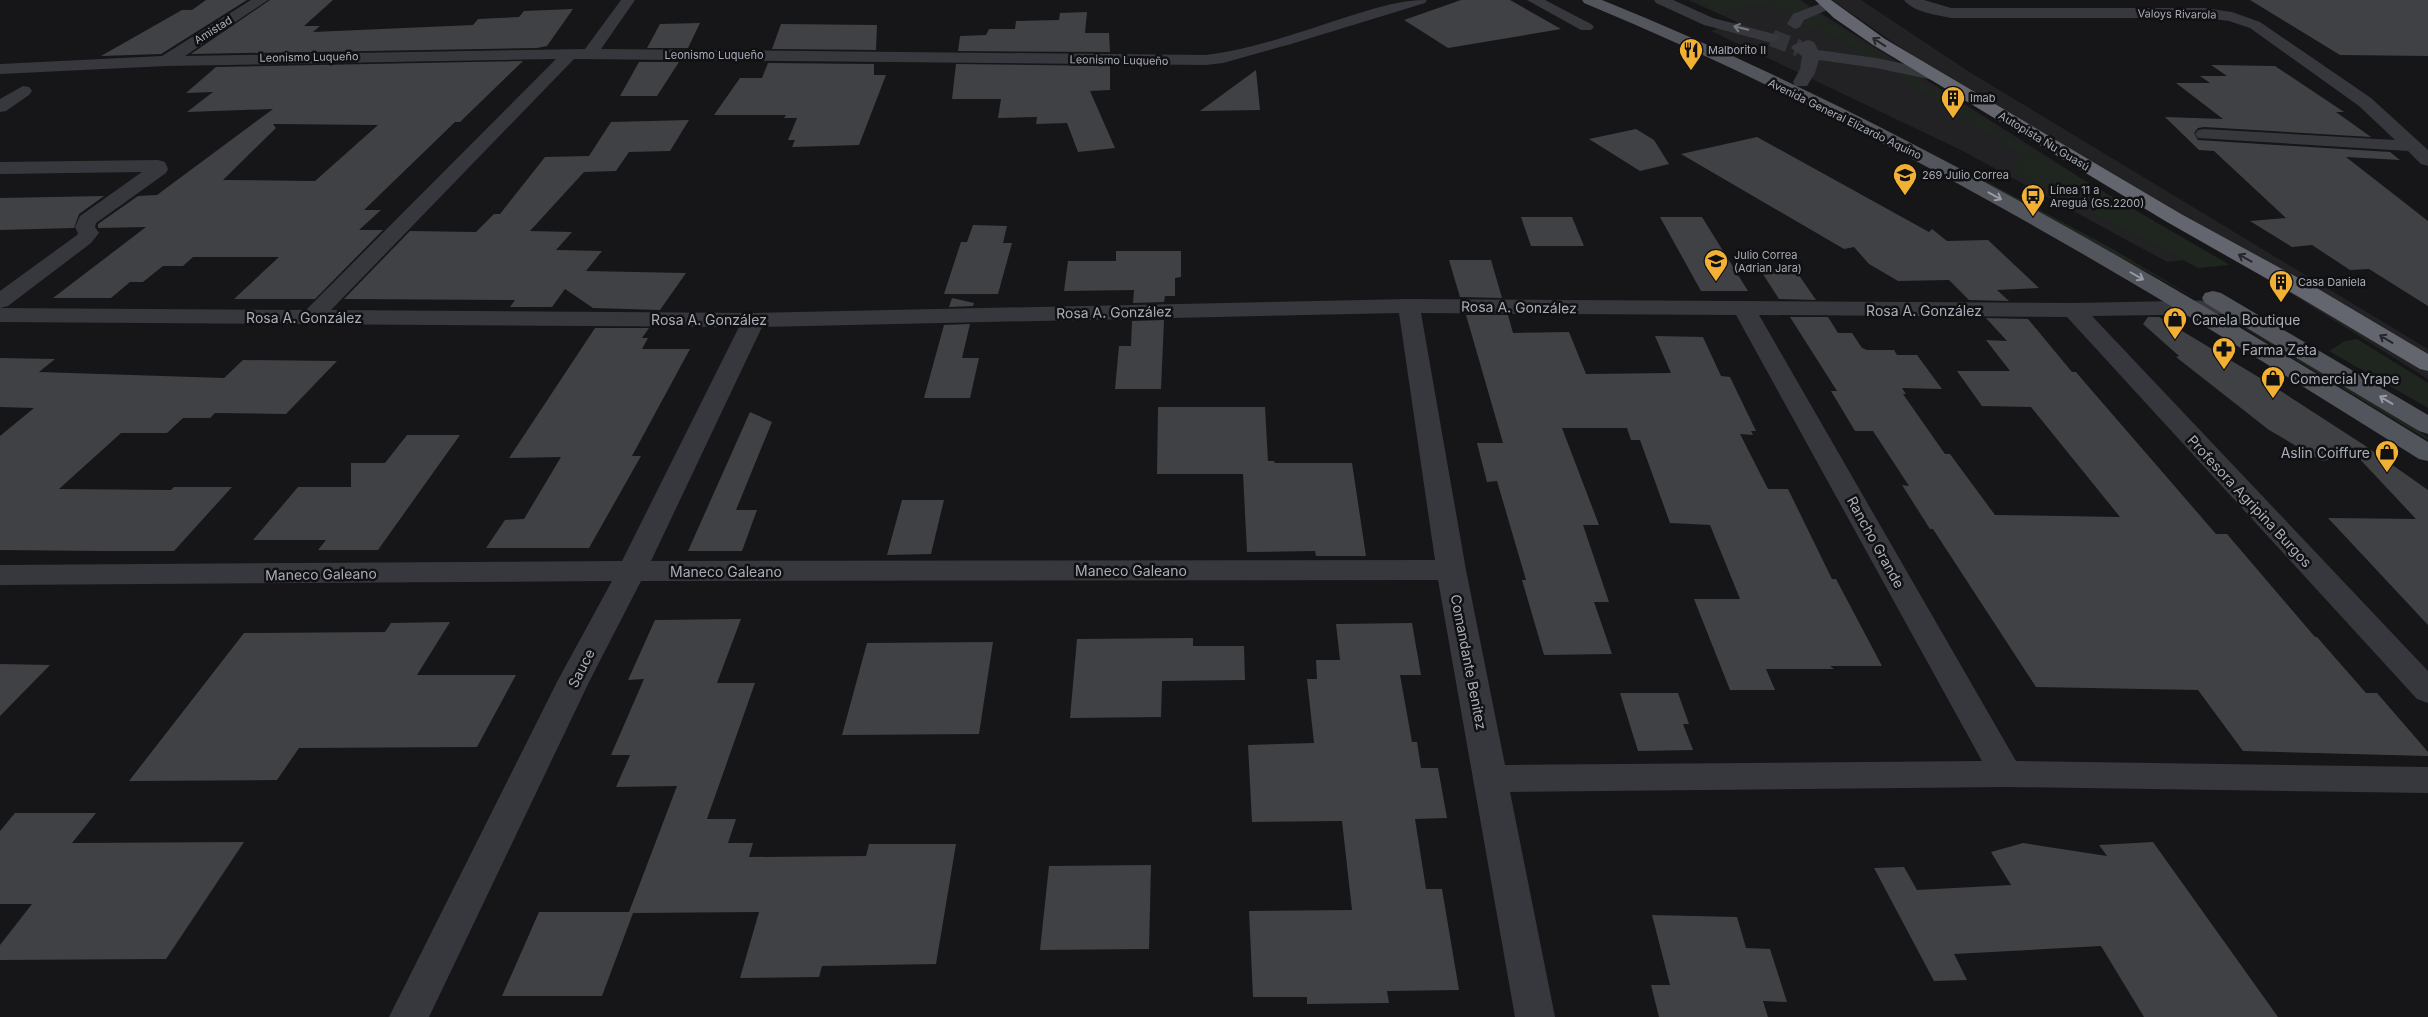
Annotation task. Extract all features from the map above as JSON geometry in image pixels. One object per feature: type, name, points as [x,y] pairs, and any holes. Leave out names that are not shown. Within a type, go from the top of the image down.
[{"type":"highway","name":"Autopista Ñu Guasú","points":[[1825,2],[1879,42],[1933,75],[2174,218],[2307,292],[2428,364]]},
{"type":"main road","name":"Avenida General Elizardo Aquino","points":[[1589,0],[1762,78],[1929,160],[2195,309],[2428,453]]},
{"type":"main road","name":"Avenida General Elizardo Aquino","points":[[1615,0],[1782,73],[1949,154]]},
{"type":"main road","points":[[1762,78],[1782,73]]},
{"type":"main road","points":[[2015,187],[2228,307],[2428,426]]},
{"type":"street","name":"Amistad","points":[[166,60],[261,0]]},
{"type":"street","points":[[590,54],[628,0]]},
{"type":"street","name":"Leonismo Luqueño","points":[[0,70],[166,60],[570,54],[1206,60],[1223,58],[1276,44],[1420,0]]},
{"type":"street","points":[[1534,0],[1586,27]]},
{"type":"street","points":[[1661,0],[1708,22],[1772,38]]},
{"type":"street","name":"Valoys Rivarola","points":[[1910,0],[1932,9],[1951,13],[2204,13],[2220,14],[2247,20],[2365,102],[2428,160]]},
{"type":"street","points":[[1795,24],[1798,17],[1825,2]]},
{"type":"street","points":[[1685,30],[1708,22]]},
{"type":"street","points":[[1801,82],[1808,70],[1806,49],[1933,75]]},
{"type":"street","points":[[312,317],[570,54]]},
{"type":"street","points":[[0,108],[22,91]]},
{"type":"street","points":[[2204,134],[2412,146]]},
{"type":"street","points":[[0,168],[158,166],[159,169],[87,220],[85,227],[89,233],[84,239],[0,301]]},
{"type":"street","name":"Rosa A. González","points":[[0,315],[754,320],[1409,306],[1745,310],[2073,310],[2228,307]]},
{"type":"street","name":"Comandante Benitez","points":[[1409,306],[1451,570],[1535,1017]]},
{"type":"street","name":"Rancho Grande","points":[[1745,310],[2006,774]]},
{"type":"street","name":"Profesora Agripina Burgos","points":[[2073,310],[2428,691]]},
{"type":"street","name":"Sauce","points":[[409,1017],[574,680],[632,571],[754,320]]},
{"type":"street","name":"Maneco Galeano","points":[[0,574],[100,576],[632,571],[1451,570]]},
{"type":"street","points":[[1491,779],[2006,774],[2428,780]]},
{"type":"shaded area","points":[[1688,0],[1800,0],[2207,258],[2167,262],[1963,151],[1711,31],[1737,22]]},
{"type":"shaded area","points":[[1694,0],[1801,0],[1805,6],[1857,41],[1962,107],[2230,265],[2198,268],[2011,170],[2019,168],[2012,162],[2030,160],[1838,37],[1781,16],[1788,14],[1762,3],[1722,12]]},
{"type":"shaded area","points":[[1832,0],[1861,0],[1971,73],[2428,349],[2428,379],[1940,75]]},
{"type":"shaded area","points":[[1782,80],[1839,106],[1982,179],[2111,248],[2195,298],[1978,180]]},
{"type":"shaded area","points":[[2229,319],[2311,365],[2428,437],[2428,440]]},
{"type":"shaded area","points":[[2357,339],[2428,383],[2428,408],[2329,351],[2345,341]]},
{"type":"building","points":[[206,0],[247,0],[161,54],[101,56],[182,10],[192,10]]},
{"type":"building","points":[[270,0],[333,0],[304,26],[320,26],[313,32],[473,25],[478,19],[519,17],[524,11],[573,9],[547,46],[537,48],[191,54]]},
{"type":"building","points":[[1461,0],[1510,0],[1561,29],[1448,48],[1404,20]]},
{"type":"building","points":[[2250,0],[2428,0],[2428,56],[2340,55]]},
{"type":"building","points":[[1087,12],[1085,33],[1109,33],[1110,52],[958,51],[960,36],[986,35],[989,29],[1015,29],[1016,21],[1059,20],[1060,13]]},
{"type":"building","points":[[700,23],[688,48],[647,48],[660,24]]},
{"type":"building","points":[[781,24],[877,25],[876,50],[772,49]]},
{"type":"building","points":[[523,61],[460,122],[455,122],[364,210],[381,210],[359,230],[383,230],[315,299],[234,299],[279,257],[193,257],[183,266],[163,266],[143,282],[130,282],[111,298],[53,298],[146,227],[98,228],[98,224],[138,196],[157,195],[273,109],[187,112],[213,92],[186,93],[216,67]],"holes":[[[273,124],[378,125],[315,181],[223,180],[276,128]]]},
{"type":"building","points":[[639,62],[679,62],[657,96],[620,96]]},
{"type":"building","points":[[768,63],[874,64],[874,75],[886,75],[859,145],[792,147],[795,140],[788,140],[797,118],[784,118],[786,115],[714,115],[740,78],[762,78]]},
{"type":"building","points":[[956,64],[1110,66],[1110,90],[1090,91],[1115,148],[1078,152],[1067,123],[1036,124],[1037,117],[998,118],[1001,99],[952,99]]},
{"type":"building","points":[[2211,65],[2275,66],[2344,112],[2336,112],[2371,137],[2204,127],[2198,128],[2194,133],[2198,140],[2390,152],[2400,160],[2346,157],[2428,221],[2428,306],[2369,269],[2350,270],[2312,245],[2292,247],[2250,221],[2286,218],[2214,151],[2199,150],[2165,117],[2223,119],[2176,83],[2210,83],[2200,76],[2227,76]]},
{"type":"building","points":[[1256,70],[1260,110],[1200,111]]},
{"type":"building","points":[[689,120],[670,151],[629,152],[616,171],[584,172],[530,231],[572,232],[556,250],[602,251],[586,271],[686,273],[660,310],[593,308],[565,289],[552,307],[510,307],[515,300],[344,299],[410,231],[476,232],[494,214],[500,214],[545,157],[589,156],[611,122]]},
{"type":"building","points":[[1636,129],[1654,140],[1669,164],[1640,171],[1589,139]]},
{"type":"building","points":[[1757,137],[1929,232],[1932,229],[1947,241],[1988,240],[2039,288],[1997,290],[2009,301],[1969,300],[1949,280],[1898,281],[1869,264],[1854,247],[1844,249],[1681,154]]},
{"type":"building","points":[[104,196],[79,214],[74,228],[0,230],[0,198]]},
{"type":"building","points":[[1521,217],[1572,217],[1584,246],[1531,246]]},
{"type":"building","points":[[1660,217],[1702,217],[1748,291],[1701,291]]},
{"type":"building","points":[[973,225],[1007,226],[1003,243],[1012,243],[998,294],[944,294],[961,242],[967,242]]},
{"type":"building","points":[[1116,251],[1181,251],[1181,277],[1175,278],[1175,296],[1165,296],[1164,302],[1133,303],[1134,290],[1064,291],[1068,261],[1116,261]]},
{"type":"building","points":[[1449,260],[1491,260],[1502,298],[1460,297]]},
{"type":"building","points":[[1759,268],[1794,268],[1816,300],[1779,299]]},
{"type":"building","points":[[952,298],[974,303],[973,306],[949,307]]},
{"type":"building","points":[[1466,315],[1508,315],[1513,333],[1569,332],[1586,374],[1671,373],[1655,336],[1703,337],[1721,376],[1730,377],[1756,431],[1751,431],[1753,435],[1740,434],[1768,489],[1788,489],[1832,579],[1836,579],[1882,666],[1830,666],[1834,669],[1766,669],[1775,690],[1730,690],[1694,599],[1740,599],[1710,525],[1670,523],[1640,440],[1631,440],[1627,428],[1562,428],[1599,525],[1583,525],[1609,602],[1594,602],[1612,654],[1544,655],[1522,580],[1526,580],[1497,481],[1487,482],[1477,443],[1503,443]]},
{"type":"building","points":[[1790,317],[1828,317],[1838,333],[1852,333],[1862,348],[1867,350],[1894,350],[1897,355],[1917,355],[1942,389],[1902,388],[1906,394],[1903,394],[1945,454],[1950,454],[1995,515],[2120,517],[2031,407],[1982,406],[1957,371],[2010,371],[1986,340],[2007,341],[1986,318],[2028,319],[2072,372],[2076,372],[2216,534],[2227,534],[2315,637],[2366,693],[2377,693],[2428,752],[2428,756],[2243,751],[2198,690],[2036,687],[1933,529],[1930,529],[1902,485],[1909,486],[1873,431],[1855,431],[1831,391],[1837,391]]},
{"type":"building","points":[[2148,317],[2159,317],[2270,384],[2364,445],[2428,490],[2428,625],[2328,518],[2416,519],[2356,455],[2322,461],[2269,430],[2176,357],[2179,356],[2143,324]]},
{"type":"building","points":[[1164,320],[1161,389],[1115,389],[1119,346],[1131,346],[1132,321]]},
{"type":"building","points":[[970,324],[962,358],[979,358],[970,398],[924,398],[944,325]]},
{"type":"building","points":[[595,328],[649,328],[642,338],[648,338],[642,349],[690,349],[632,456],[641,456],[589,548],[486,548],[505,520],[524,519],[561,457],[509,458]]},
{"type":"building","points":[[0,358],[55,359],[39,372],[224,378],[243,360],[337,361],[286,414],[215,413],[210,418],[183,418],[167,433],[121,433],[59,489],[171,490],[174,487],[232,487],[174,551],[103,551],[0,550],[0,436],[34,408],[0,407]]},
{"type":"building","points":[[1158,407],[1265,407],[1268,461],[1274,461],[1275,463],[1352,463],[1366,556],[1316,556],[1315,551],[1247,552],[1243,474],[1157,474]]},
{"type":"building","points":[[750,412],[772,422],[736,510],[757,510],[742,551],[688,551]]},
{"type":"building","points":[[407,435],[460,435],[378,550],[318,550],[326,540],[253,540],[298,487],[351,487],[351,463],[385,463]]},
{"type":"building","points":[[902,500],[944,500],[931,554],[887,555]]},
{"type":"building","points":[[741,619],[717,683],[755,683],[707,819],[736,819],[728,843],[753,843],[749,857],[866,856],[869,844],[956,844],[936,964],[822,966],[819,977],[740,978],[759,912],[633,913],[602,996],[502,996],[539,912],[629,912],[677,786],[616,787],[630,755],[611,755],[644,679],[628,680],[655,620]]},
{"type":"building","points":[[450,622],[417,675],[516,675],[477,747],[299,748],[277,780],[129,781],[244,633],[385,632],[391,623]]},
{"type":"building","points":[[1412,623],[1421,675],[1400,675],[1412,742],[1417,742],[1421,768],[1438,768],[1447,818],[1415,819],[1426,889],[1442,889],[1459,990],[1387,991],[1389,1003],[1307,1004],[1307,997],[1253,997],[1249,911],[1352,910],[1342,821],[1252,822],[1248,745],[1314,743],[1307,679],[1317,679],[1316,660],[1340,660],[1336,624]]},
{"type":"building","points":[[1193,638],[1193,646],[1244,646],[1245,680],[1162,681],[1161,717],[1070,718],[1077,639]]},
{"type":"building","points":[[993,642],[979,734],[842,735],[867,643]]},
{"type":"building","points":[[0,664],[50,665],[0,716]]},
{"type":"building","points":[[1620,693],[1678,693],[1689,724],[1683,724],[1693,750],[1638,751]]},
{"type":"building","points":[[15,813],[96,813],[72,843],[244,842],[166,959],[0,960],[0,945],[32,904],[0,904],[0,831]]},
{"type":"building","points":[[2153,842],[2278,1017],[2144,1017],[2101,946],[1954,954],[1967,980],[1934,981],[1874,868],[1904,867],[1917,890],[2011,885],[1991,852],[2023,843],[2107,856],[2099,845]]},
{"type":"building","points":[[1151,865],[1149,949],[1040,950],[1049,866]]},
{"type":"building","points":[[1652,915],[1737,917],[1746,948],[1770,949],[1787,1002],[1763,1001],[1768,1017],[1659,1017],[1651,985],[1670,985]]},
{"type":"tunnel","points":[[1772,38],[1799,48]]},
{"type":"place","name":"Malborito II","points":[[1691,71]]},
{"type":"place","name":"Imab","points":[[1953,119]]},
{"type":"place","name":"269 Julio Correa","points":[[1905,196]]},
{"type":"place","name":"Línea 11 a Areguá (GS.2200)","points":[[2033,217]]},
{"type":"place","name":"Julio Correa (Adrian Jara)","points":[[1716,282]]},
{"type":"place","name":"Casa Daniela","points":[[2281,303]]},
{"type":"place","name":"Canela Boutique","points":[[2175,340]]},
{"type":"place","name":"Farma Zeta","points":[[2224,370]]},
{"type":"place","name":"Comercial Yrape","points":[[2273,399]]},
{"type":"place","name":"Aslin Coiffure","points":[[2387,473]]}]
